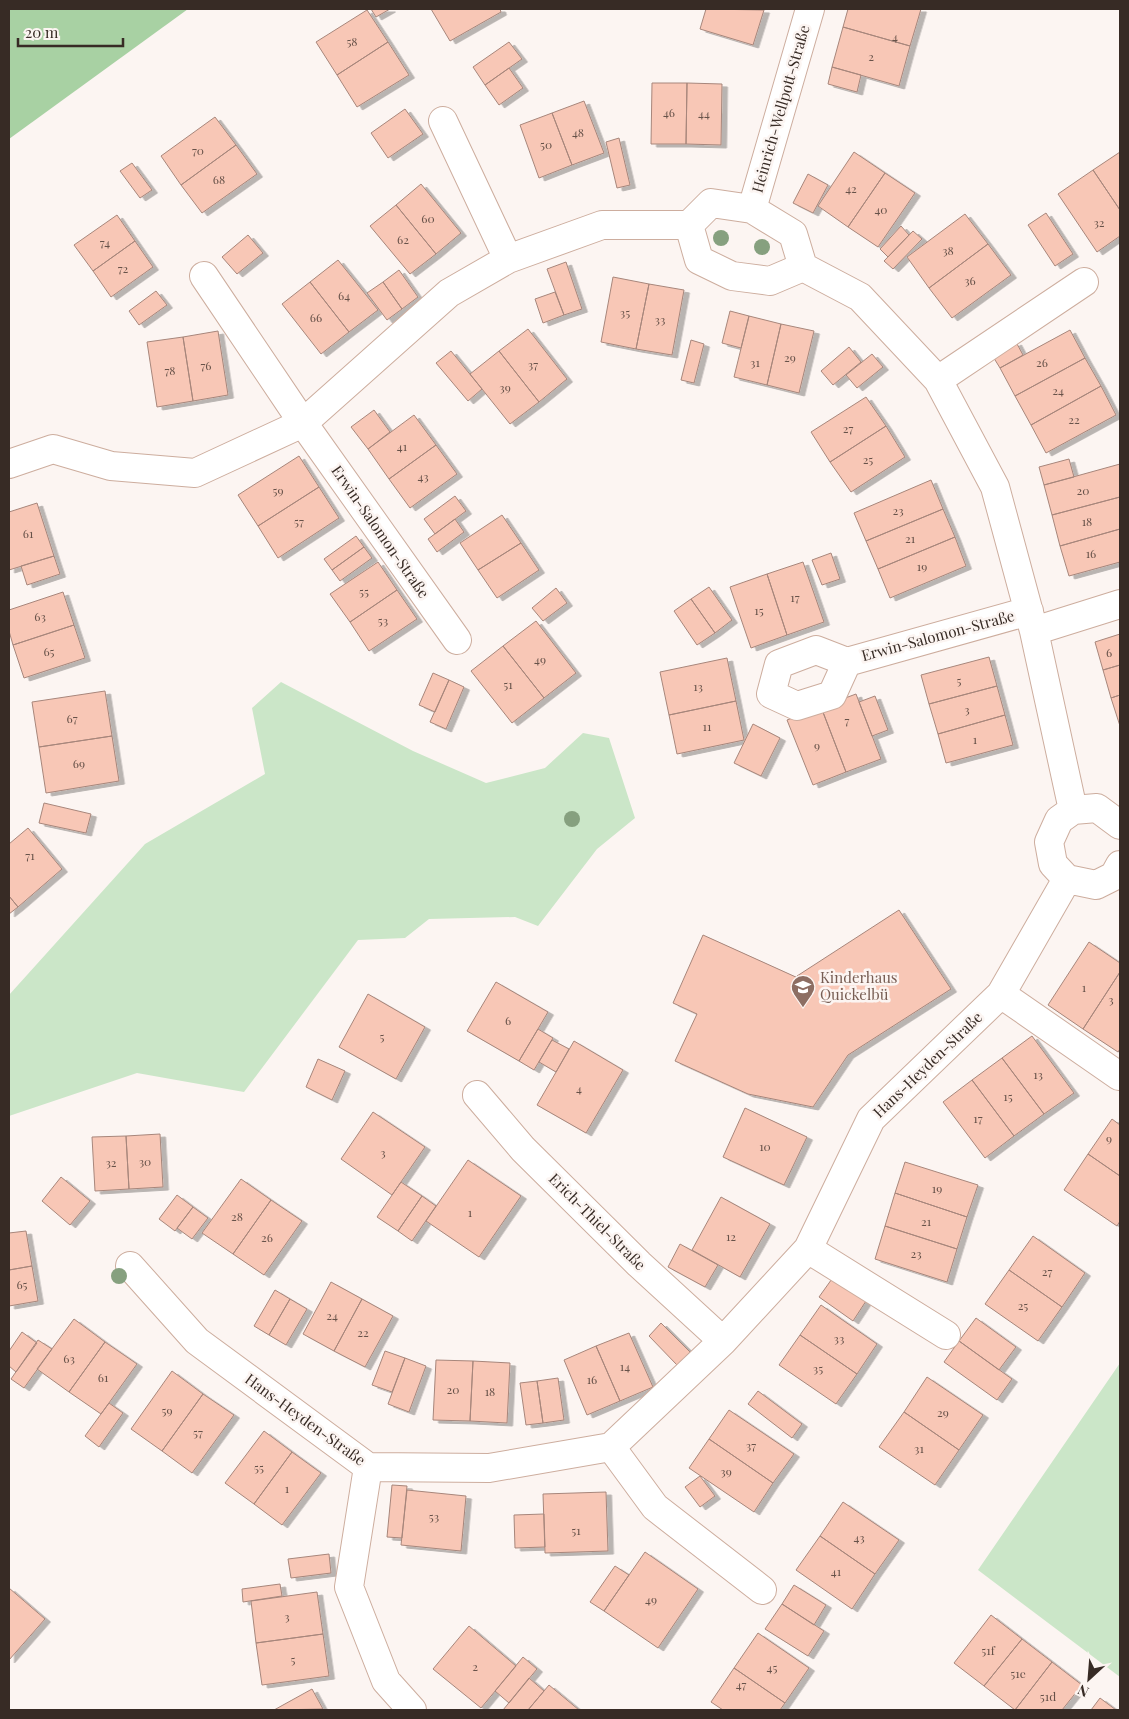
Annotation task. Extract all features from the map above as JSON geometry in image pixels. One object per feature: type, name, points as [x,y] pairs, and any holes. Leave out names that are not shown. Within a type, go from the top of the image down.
[{"type":"street","name":"Heinrich-Wellpott-Straße","points":[[752,209],[810,9]]},
{"type":"street","points":[[443,121],[508,259]]},
{"type":"street","points":[[9,464],[53,449],[111,466],[196,473],[303,423],[449,293],[508,259],[602,225],[689,225],[711,203],[752,209],[793,234],[803,267],[770,282],[732,276],[699,260],[689,225]]},
{"type":"street","name":"Erwin-Salomon-Straße","points":[[803,267],[860,297],[938,380],[995,487],[1031,621],[1073,810]]},
{"type":"street","name":"Erwin-Salomon-Straße","points":[[204,276],[303,423],[457,640]]},
{"type":"street","points":[[938,380],[1084,282]]},
{"type":"street","name":"Erwin-Salomon-Straße","points":[[847,662],[1031,621],[1120,604]]},
{"type":"street","points":[[1120,825],[1097,808],[1073,810],[1059,820],[1050,842],[1053,864],[1067,879],[1096,885],[1114,876],[1120,865]]},
{"type":"street","name":"Hans-Heyden-Straße","points":[[130,1266],[197,1341],[368,1467],[490,1468],[611,1447],[723,1342],[808,1249],[871,1119],[1001,994],[1067,879]]},
{"type":"street","points":[[1001,994],[1119,1076]]},
{"type":"street","name":"Erich-Thiel-Straße","points":[[477,1095],[523,1150],[639,1264],[723,1342]]},
{"type":"street","points":[[808,1249],[946,1335]]},
{"type":"street","points":[[611,1447],[655,1507],[762,1590]]},
{"type":"street","points":[[368,1467],[349,1587],[386,1681],[412,1710]]},
{"type":"green space","points":[[9,9],[188,9],[9,139]]},
{"type":"green space","points":[[281,682],[413,751],[486,783],[545,768],[583,733],[609,738],[635,818],[597,849],[538,926],[515,917],[429,919],[405,938],[358,940],[244,1092],[137,1073],[9,1116],[9,995],[145,844],[265,774],[252,708]]},
{"type":"green space","points":[[1120,1363],[1120,1677],[978,1570]]},
{"type":"building","points":[[371,9],[390,9],[376,17]]},
{"type":"building","points":[[431,9],[500,9],[501,12],[450,41]]},
{"type":"building","points":[[706,9],[764,10],[753,45],[700,29]]},
{"type":"building","points":[[848,9],[921,9],[910,46],[843,27]]},
{"type":"building","points":[[367,10],[388,42],[337,75],[316,42]]},
{"type":"building","points":[[843,27],[910,46],[899,86],[832,67]]},
{"type":"building","points":[[388,42],[409,75],[357,107],[337,75]]},
{"type":"building","points":[[509,42],[522,59],[485,85],[473,67]]},
{"type":"building","points":[[832,67],[861,75],[857,92],[828,84]]},
{"type":"building","points":[[509,68],[523,88],[499,105],[485,85]]},
{"type":"building","points":[[652,83],[687,83],[686,144],[651,144]]},
{"type":"building","points":[[687,83],[722,84],[721,145],[686,144]]},
{"type":"building","points":[[584,101],[604,153],[572,165],[552,113]]},
{"type":"building","points":[[405,109],[423,134],[388,158],[371,133]]},
{"type":"building","points":[[552,113],[572,165],[539,178],[520,125]]},
{"type":"building","points":[[215,117],[236,145],[181,185],[161,156]]},
{"type":"building","points":[[619,138],[630,185],[617,188],[606,142]]},
{"type":"building","points":[[236,145],[257,174],[202,213],[181,185]]},
{"type":"building","points":[[854,152],[885,173],[848,227],[818,206]]},
{"type":"building","points":[[1120,152],[1120,210],[1093,170]]},
{"type":"building","points":[[132,163],[152,190],[140,198],[120,171]]},
{"type":"building","points":[[1093,170],[1120,210],[1120,236],[1097,252],[1058,194]]},
{"type":"building","points":[[885,173],[915,193],[878,247],[848,227]]},
{"type":"building","points":[[808,174],[828,185],[813,213],[793,203]]},
{"type":"building","points":[[421,184],[461,233],[436,254],[396,205]]},
{"type":"building","points":[[396,205],[436,254],[410,274],[370,226]]},
{"type":"building","points":[[1046,213],[1073,254],[1055,266],[1028,225]]},
{"type":"building","points":[[965,214],[988,244],[929,288],[907,257]]},
{"type":"building","points":[[117,215],[135,241],[93,271],[74,245]]},
{"type":"building","points":[[901,226],[909,235],[888,257],[880,249]]},
{"type":"building","points":[[913,231],[922,239],[893,269],[884,261]]},
{"type":"building","points":[[248,235],[263,253],[237,274],[222,257]]},
{"type":"building","points":[[135,241],[153,267],[111,297],[93,271]]},
{"type":"building","points":[[988,244],[1011,275],[952,318],[929,288]]},
{"type":"building","points":[[338,260],[378,310],[349,332],[310,282]]},
{"type":"building","points":[[566,262],[582,309],[564,315],[547,269]]},
{"type":"building","points":[[399,270],[418,297],[402,309],[383,282]]},
{"type":"building","points":[[613,277],[649,284],[636,349],[601,342]]},
{"type":"building","points":[[310,282],[349,332],[321,354],[282,304]]},
{"type":"building","points":[[383,282],[402,309],[387,320],[367,293]]},
{"type":"building","points":[[649,284],[684,290],[672,355],[636,349]]},
{"type":"building","points":[[156,291],[167,305],[139,325],[129,311]]},
{"type":"building","points":[[555,292],[564,315],[543,323],[535,299]]},
{"type":"building","points":[[730,311],[749,316],[741,348],[722,343]]},
{"type":"building","points":[[749,316],[781,324],[767,385],[734,377]]},
{"type":"building","points":[[781,324],[814,331],[799,393],[767,385]]},
{"type":"building","points":[[528,329],[567,379],[539,402],[499,351]]},
{"type":"building","points":[[1070,330],[1085,358],[1015,396],[1000,368]]},
{"type":"building","points":[[218,331],[228,395],[193,401],[183,337]]},
{"type":"building","points":[[183,337],[193,401],[157,407],[147,342]]},
{"type":"building","points":[[691,340],[704,344],[694,383],[681,380]]},
{"type":"building","points":[[1016,342],[1023,355],[1000,368],[992,355]]},
{"type":"building","points":[[849,347],[861,362],[833,385],[821,371]]},
{"type":"building","points":[[451,351],[482,389],[468,401],[436,363]]},
{"type":"building","points":[[499,351],[539,402],[510,424],[470,374]]},
{"type":"building","points":[[872,354],[883,367],[857,388],[846,375]]},
{"type":"building","points":[[1085,358],[1101,386],[1031,425],[1015,396]]},
{"type":"building","points":[[1101,386],[1116,415],[1046,453],[1031,425]]},
{"type":"building","points":[[866,397],[886,426],[830,462],[811,432]]},
{"type":"building","points":[[374,410],[390,432],[368,449],[351,427]]},
{"type":"building","points":[[414,415],[436,445],[389,479],[368,449]]},
{"type":"building","points":[[886,426],[905,457],[851,492],[830,462]]},
{"type":"building","points":[[436,445],[457,474],[410,508],[389,479]]},
{"type":"building","points":[[299,456],[319,487],[258,526],[238,495]]},
{"type":"building","points":[[1069,459],[1074,477],[1044,485],[1039,467]]},
{"type":"building","points":[[1120,464],[1120,497],[1052,515],[1044,485]]},
{"type":"building","points":[[931,480],[943,509],[866,541],[854,513]]},
{"type":"building","points":[[319,487],[339,518],[278,558],[258,526]]},
{"type":"building","points":[[455,496],[466,511],[435,534],[424,519]]},
{"type":"building","points":[[1120,497],[1120,529],[1060,546],[1052,515]]},
{"type":"building","points":[[37,503],[54,556],[9,570],[9,512]]},
{"type":"building","points":[[943,509],[955,537],[878,569],[866,541]]},
{"type":"building","points":[[502,515],[521,543],[478,570],[460,543]]},
{"type":"building","points":[[455,519],[464,532],[437,552],[428,539]]},
{"type":"building","points":[[1120,529],[1120,562],[1069,576],[1060,546]]},
{"type":"building","points":[[356,536],[364,547],[332,570],[324,559]]},
{"type":"building","points":[[955,537],[966,566],[890,598],[878,569]]},
{"type":"building","points":[[521,543],[539,570],[497,598],[478,570]]},
{"type":"building","points":[[364,547],[372,558],[340,581],[332,570]]},
{"type":"building","points":[[831,553],[840,579],[822,585],[812,560]]},
{"type":"building","points":[[54,556],[60,574],[27,585],[21,566]]},
{"type":"building","points":[[378,562],[397,590],[350,622],[330,594]]},
{"type":"building","points":[[803,562],[824,622],[787,635],[767,574]]},
{"type":"building","points":[[767,574],[787,635],[751,648],[730,587]]},
{"type":"building","points":[[709,587],[732,620],[715,633],[691,599]]},
{"type":"building","points":[[556,588],[567,603],[543,621],[532,608]]},
{"type":"building","points":[[397,590],[417,619],[369,651],[350,622]]},
{"type":"building","points":[[63,592],[74,625],[13,645],[9,631],[9,610]]},
{"type":"building","points":[[691,599],[715,633],[697,645],[674,611]]},
{"type":"building","points":[[536,621],[576,673],[544,698],[503,646]]},
{"type":"building","points":[[74,625],[85,658],[24,678],[13,645]]},
{"type":"building","points":[[1120,634],[1120,665],[1103,670],[1095,642]]},
{"type":"building","points":[[503,646],[544,698],[512,723],[471,671]]},
{"type":"building","points":[[989,657],[997,686],[929,704],[921,675]]},
{"type":"building","points":[[727,658],[736,701],[669,715],[660,672]]},
{"type":"building","points":[[1120,665],[1120,695],[1111,698],[1103,670]]},
{"type":"building","points":[[433,673],[449,680],[435,712],[419,705]]},
{"type":"building","points":[[449,680],[464,687],[446,729],[430,722]]},
{"type":"building","points":[[997,686],[1005,715],[938,734],[929,704]]},
{"type":"building","points":[[105,691],[112,736],[39,747],[32,702]]},
{"type":"building","points":[[856,694],[881,759],[846,772],[821,707]]},
{"type":"building","points":[[1120,695],[1120,726],[1111,698]]},
{"type":"building","points":[[875,696],[888,730],[872,736],[859,702]]},
{"type":"building","points":[[736,701],[744,740],[677,754],[669,715]]},
{"type":"building","points":[[821,707],[846,772],[813,785],[787,720]]},
{"type":"building","points":[[1005,715],[1013,745],[946,763],[938,734]]},
{"type":"building","points":[[753,724],[780,738],[761,776],[734,763]]},
{"type":"building","points":[[112,736],[119,781],[46,793],[39,747]]},
{"type":"building","points":[[44,803],[91,814],[86,833],[39,823]]},
{"type":"building","points":[[28,828],[62,869],[18,907],[9,896],[9,844]]},
{"type":"building","points":[[9,896],[18,907],[9,914]]},
{"type":"building","name":"Kinderhaus Quickelbü","points":[[899,910],[951,989],[848,1055],[813,1107],[748,1094],[675,1061],[697,1014],[673,1003],[703,935],[798,978],[797,976]]},
{"type":"building","points":[[1089,942],[1120,963],[1120,972],[1083,1029],[1048,1005]]},
{"type":"building","points":[[1120,972],[1120,1049],[1118,1052],[1083,1029]]},
{"type":"building","points":[[496,982],[548,1012],[519,1061],[467,1031]]},
{"type":"building","points":[[368,994],[425,1027],[396,1079],[339,1047]]},
{"type":"building","points":[[538,1029],[553,1038],[534,1070],[519,1061]]},
{"type":"building","points":[[1032,1036],[1074,1093],[1044,1114],[1002,1058]]},
{"type":"building","points":[[552,1040],[569,1049],[556,1072],[539,1062]]},
{"type":"building","points":[[574,1041],[623,1070],[586,1133],[537,1105]]},
{"type":"building","points":[[1002,1058],[1044,1114],[1014,1136],[972,1080]]},
{"type":"building","points":[[318,1059],[345,1071],[332,1100],[306,1087]]},
{"type":"building","points":[[972,1080],[1014,1136],[985,1158],[943,1102]]},
{"type":"building","points":[[745,1108],[807,1137],[784,1185],[723,1157]]},
{"type":"building","points":[[373,1112],[425,1147],[392,1195],[341,1159]]},
{"type":"building","points":[[1112,1119],[1120,1125],[1120,1176],[1088,1154]]},
{"type":"building","points":[[160,1134],[163,1187],[129,1189],[126,1136]]},
{"type":"building","points":[[126,1136],[129,1189],[95,1191],[92,1137]]},
{"type":"building","points":[[1088,1154],[1120,1176],[1120,1221],[1117,1226],[1064,1190]]},
{"type":"building","points":[[468,1160],[521,1196],[479,1257],[426,1221]]},
{"type":"building","points":[[905,1162],[978,1185],[967,1217],[895,1193]]},
{"type":"building","points":[[61,1177],[90,1201],[70,1225],[42,1201]]},
{"type":"building","points":[[241,1179],[271,1200],[233,1254],[202,1233]]},
{"type":"building","points":[[401,1182],[422,1196],[398,1231],[377,1217]]},
{"type":"building","points":[[895,1193],[967,1217],[957,1249],[885,1226]]},
{"type":"building","points":[[177,1195],[193,1207],[175,1231],[159,1219]]},
{"type":"building","points":[[422,1196],[436,1206],[412,1241],[398,1231]]},
{"type":"building","points":[[721,1197],[770,1224],[740,1277],[692,1250]]},
{"type":"building","points":[[271,1200],[302,1221],[264,1275],[233,1254]]},
{"type":"building","points":[[193,1207],[208,1218],[192,1239],[177,1228]]},
{"type":"building","points":[[885,1226],[957,1249],[947,1282],[875,1259]]},
{"type":"building","points":[[26,1231],[32,1266],[9,1270],[9,1233]]},
{"type":"building","points":[[1033,1236],[1085,1273],[1062,1307],[1009,1270]]},
{"type":"building","points":[[680,1244],[718,1265],[705,1287],[668,1267]]},
{"type":"building","points":[[32,1266],[38,1301],[9,1306],[9,1270]]},
{"type":"building","points":[[1009,1270],[1062,1307],[1038,1341],[985,1304]]},
{"type":"building","points":[[834,1276],[868,1298],[853,1321],[819,1297]]},
{"type":"building","points":[[331,1282],[362,1299],[334,1351],[303,1334]]},
{"type":"building","points":[[275,1290],[290,1299],[269,1335],[254,1326]]},
{"type":"building","points":[[290,1299],[307,1309],[286,1345],[269,1335]]},
{"type":"building","points":[[362,1299],[393,1316],[365,1367],[334,1351]]},
{"type":"building","points":[[821,1305],[877,1344],[857,1374],[800,1335]]},
{"type":"building","points":[[976,1318],[1016,1347],[999,1370],[959,1341]]},
{"type":"building","points":[[74,1319],[105,1342],[69,1392],[37,1369]]},
{"type":"building","points":[[661,1323],[690,1352],[677,1365],[649,1336]]},
{"type":"building","points":[[22,1332],[37,1343],[16,1372],[9,1366],[9,1351]]},
{"type":"building","points":[[629,1333],[653,1387],[620,1401],[596,1346]]},
{"type":"building","points":[[800,1335],[857,1374],[836,1404],[779,1365]]},
{"type":"building","points":[[38,1340],[52,1349],[24,1388],[11,1379]]},
{"type":"building","points":[[959,1341],[1012,1379],[997,1400],[944,1362]]},
{"type":"building","points":[[105,1342],[137,1364],[101,1414],[69,1392]]},
{"type":"building","points":[[596,1346],[620,1401],[587,1415],[564,1360]]},
{"type":"building","points":[[385,1351],[405,1358],[392,1392],[372,1385]]},
{"type":"building","points":[[405,1358],[426,1366],[409,1412],[388,1404]]},
{"type":"building","points":[[436,1360],[473,1361],[470,1421],[433,1420]]},
{"type":"building","points":[[473,1361],[510,1363],[507,1423],[470,1421]]},
{"type":"building","points":[[172,1371],[203,1394],[162,1451],[131,1429]]},
{"type":"building","points":[[927,1377],[983,1415],[959,1450],[904,1412]]},
{"type":"building","points":[[558,1378],[564,1420],[543,1423],[537,1381]]},
{"type":"building","points":[[537,1381],[543,1423],[526,1425],[520,1383]]},
{"type":"building","points":[[758,1391],[802,1424],[792,1438],[748,1404]]},
{"type":"building","points":[[203,1394],[234,1415],[192,1473],[162,1451]]},
{"type":"building","points":[[109,1403],[123,1413],[99,1447],[85,1436]]},
{"type":"building","points":[[729,1410],[794,1454],[773,1483],[709,1439]]},
{"type":"building","points":[[904,1412],[959,1450],[935,1485],[879,1447]]},
{"type":"building","points":[[264,1431],[292,1452],[254,1504],[225,1483]]},
{"type":"building","points":[[709,1439],[773,1483],[754,1512],[689,1468]]},
{"type":"building","points":[[292,1452],[321,1473],[282,1525],[254,1504]]},
{"type":"building","points":[[700,1476],[715,1496],[700,1507],[685,1487]]},
{"type":"building","points":[[392,1485],[407,1486],[402,1538],[387,1537]]},
{"type":"building","points":[[407,1490],[466,1496],[461,1551],[401,1545]]},
{"type":"building","points":[[606,1492],[608,1551],[545,1553],[543,1494]]},
{"type":"building","points":[[843,1502],[899,1540],[875,1574],[820,1536]]},
{"type":"building","points":[[544,1514],[545,1547],[515,1548],[514,1515]]},
{"type":"building","points":[[820,1536],[875,1574],[852,1609],[796,1570]]},
{"type":"building","points":[[645,1552],[698,1589],[658,1648],[604,1611]]},
{"type":"building","points":[[329,1554],[331,1573],[291,1578],[288,1559]]},
{"type":"building","points":[[615,1566],[629,1575],[604,1611],[590,1602]]},
{"type":"building","points":[[280,1584],[282,1596],[243,1602],[242,1589]]},
{"type":"building","points":[[794,1585],[826,1605],[814,1625],[782,1604]]},
{"type":"building","points":[[9,1588],[45,1619],[9,1660]]},
{"type":"building","points":[[317,1592],[323,1634],[256,1643],[251,1601]]},
{"type":"building","points":[[782,1604],[824,1631],[808,1656],[765,1629]]},
{"type":"building","points":[[991,1615],[1022,1639],[984,1686],[954,1663]]},
{"type":"building","points":[[469,1626],[516,1666],[481,1708],[433,1669]]},
{"type":"building","points":[[758,1633],[809,1668],[785,1703],[734,1668]]},
{"type":"building","points":[[323,1634],[329,1676],[262,1685],[256,1643]]},
{"type":"building","points":[[1022,1639],[1052,1662],[1015,1710],[984,1686]]},
{"type":"building","points":[[523,1657],[537,1669],[509,1703],[495,1691]]},
{"type":"building","points":[[1052,1662],[1082,1685],[1062,1710],[1015,1710]]},
{"type":"building","points":[[734,1668],[785,1703],[780,1710],[723,1710],[711,1702]]},
{"type":"building","points":[[529,1678],[544,1691],[528,1710],[503,1710]]},
{"type":"building","points":[[549,1685],[579,1710],[528,1710]]},
{"type":"building","points":[[312,1689],[323,1709],[274,1710]]},
{"type":"building","points":[[1100,1698],[1116,1710],[1091,1710]]},
{"type":"place","name":"Kinderhaus Quickelbü","points":[[803,1008]]}]
